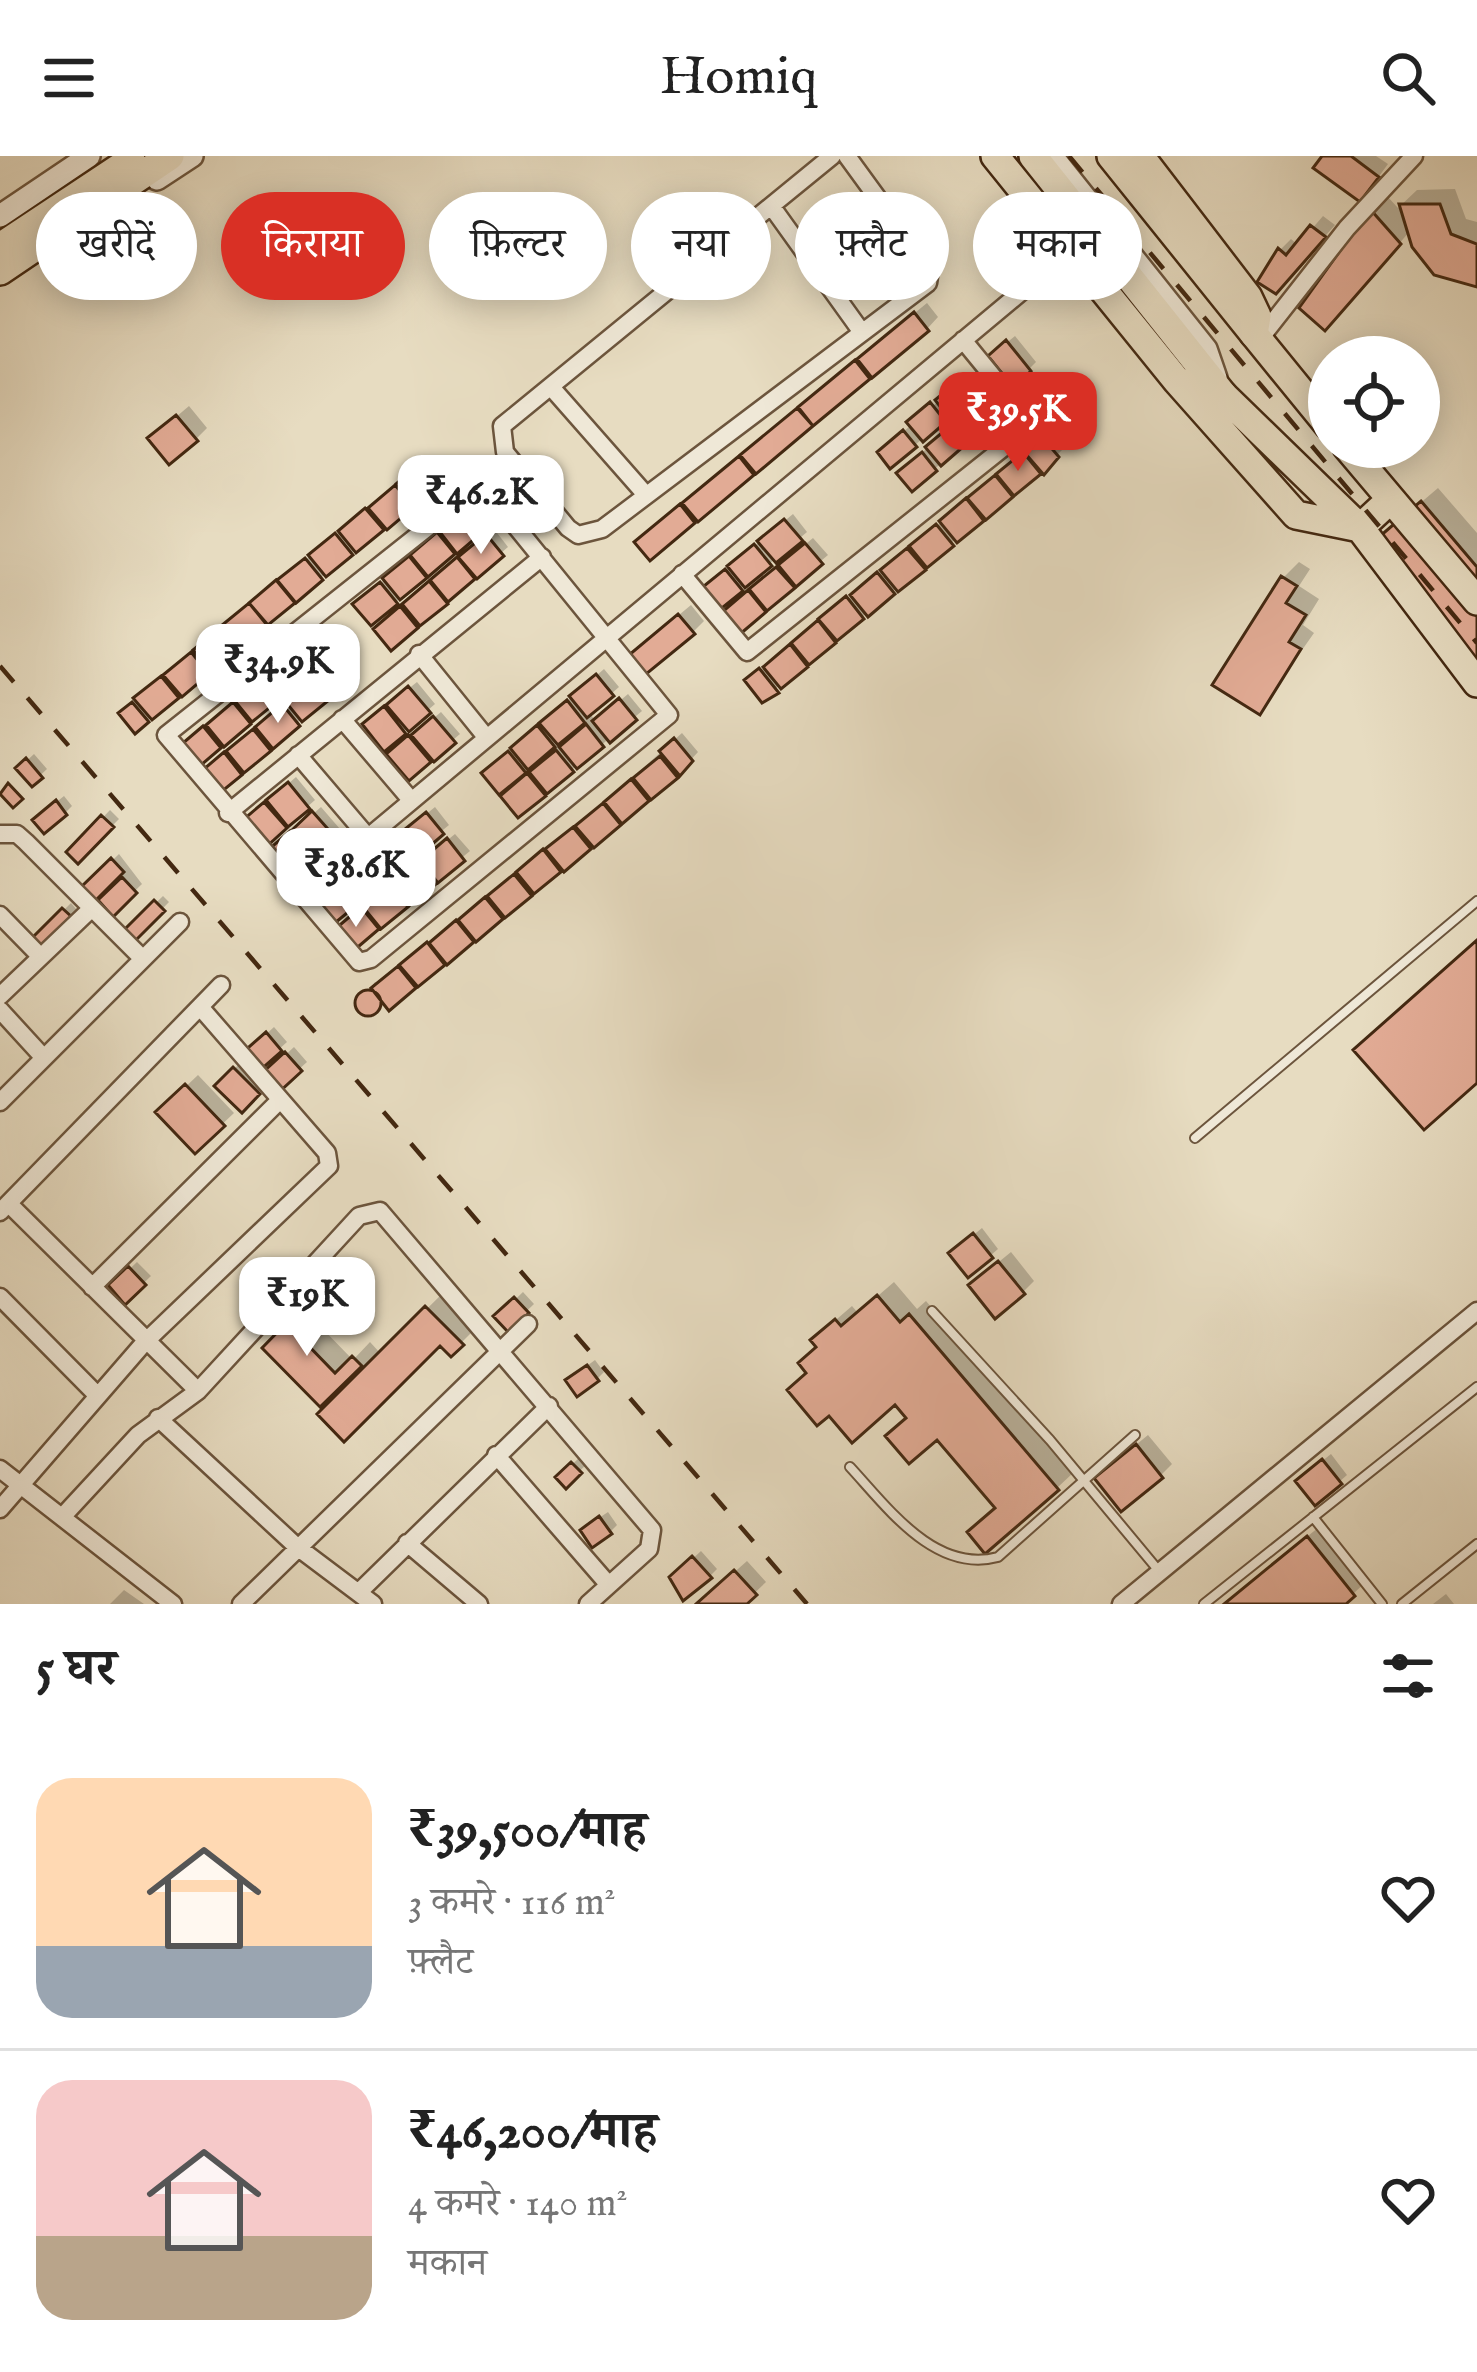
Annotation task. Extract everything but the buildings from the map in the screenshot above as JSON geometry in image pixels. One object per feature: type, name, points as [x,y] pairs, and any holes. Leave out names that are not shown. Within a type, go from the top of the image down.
[{"type":"main road","points":[[0,247],[137,156]]},
{"type":"main road","points":[[0,271],[170,156]]},
{"type":"main road","points":[[995,156],[1023,192]]},
{"type":"main road","points":[[1033,156],[1222,395],[1360,528],[1477,682]]},
{"type":"main road","points":[[1111,156],[1308,399]]},
{"type":"main road","points":[[1140,156],[1248,297],[1257,316],[1257,337]]},
{"type":"main road","points":[[1110,300],[1296,514],[1360,528]]},
{"type":"main road","points":[[1177,381],[1222,395]]},
{"type":"main road","points":[[1364,468],[1477,601]]},
{"type":"main road","points":[[1360,528],[1390,500]]},
{"type":"street","points":[[0,216],[89,156]]},
{"type":"street","points":[[0,284],[192,156]]},
{"type":"street","points":[[832,156],[502,426],[500,443],[568,528],[590,534],[928,283],[930,270],[847,156]]},
{"type":"street","points":[[1052,156],[1206,349],[1222,395]]},
{"type":"street","points":[[1098,156],[1235,328],[1257,337],[1414,156]]},
{"type":"street","points":[[772,207],[861,331]]},
{"type":"street","points":[[299,895],[1012,300]]},
{"type":"street","points":[[682,574],[747,652],[1008,444],[1026,427],[1026,417],[963,340]]},
{"type":"street","points":[[551,387],[646,495]]},
{"type":"street","points":[[483,490],[491,496],[609,635],[669,715],[371,958],[353,960],[168,740],[170,728],[467,492],[483,490]]},
{"type":"street","points":[[228,813],[542,557]]},
{"type":"street","points":[[419,654],[486,737]]},
{"type":"street","points":[[342,718],[411,800]]},
{"type":"street","points":[[298,755],[367,836]]},
{"type":"street","points":[[0,834],[17,834],[143,959]]},
{"type":"street","points":[[0,996],[90,910]]},
{"type":"street","points":[[0,915],[40,956]]},
{"type":"street","points":[[0,1102],[180,922]]},
{"type":"street","points":[[198,1391],[4,1208],[221,985]]},
{"type":"street","points":[[0,1509],[144,1342],[328,1166],[327,1153],[201,1008]]},
{"type":"street","points":[[0,1010],[44,1058]]},
{"type":"street","points":[[92,1287],[278,1102]]},
{"type":"street","points":[[62,1516],[158,1418],[198,1391],[359,1216],[371,1210],[391,1218],[652,1529],[649,1549],[588,1604]]},
{"type":"street","points":[[0,1297],[96,1394]]},
{"type":"street","points":[[1121,1604],[1477,1311]]},
{"type":"street","points":[[241,1604],[528,1324]]},
{"type":"street","points":[[158,1418],[296,1546],[366,1598],[407,1543],[549,1406]]},
{"type":"street","points":[[496,1455],[608,1584]]},
{"type":"street","points":[[0,1469],[173,1604]]},
{"type":"street","points":[[407,1543],[478,1604]]},
{"type":"lane","points":[[1196,1138],[1477,901]]},
{"type":"lane","points":[[932,1311],[1084,1480],[1160,1573]]},
{"type":"lane","points":[[1204,1604],[1477,1388]]},
{"type":"lane","points":[[850,1467],[908,1530],[947,1552],[982,1561],[998,1557],[1135,1435]]},
{"type":"lane","points":[[1313,1517],[1382,1604]]},
{"type":"lane","points":[[1402,1604],[1477,1544]]},
{"type":"railway","points":[[1069,156],[1477,643]]},
{"type":"railway","points":[[0,666],[807,1604]]}]
